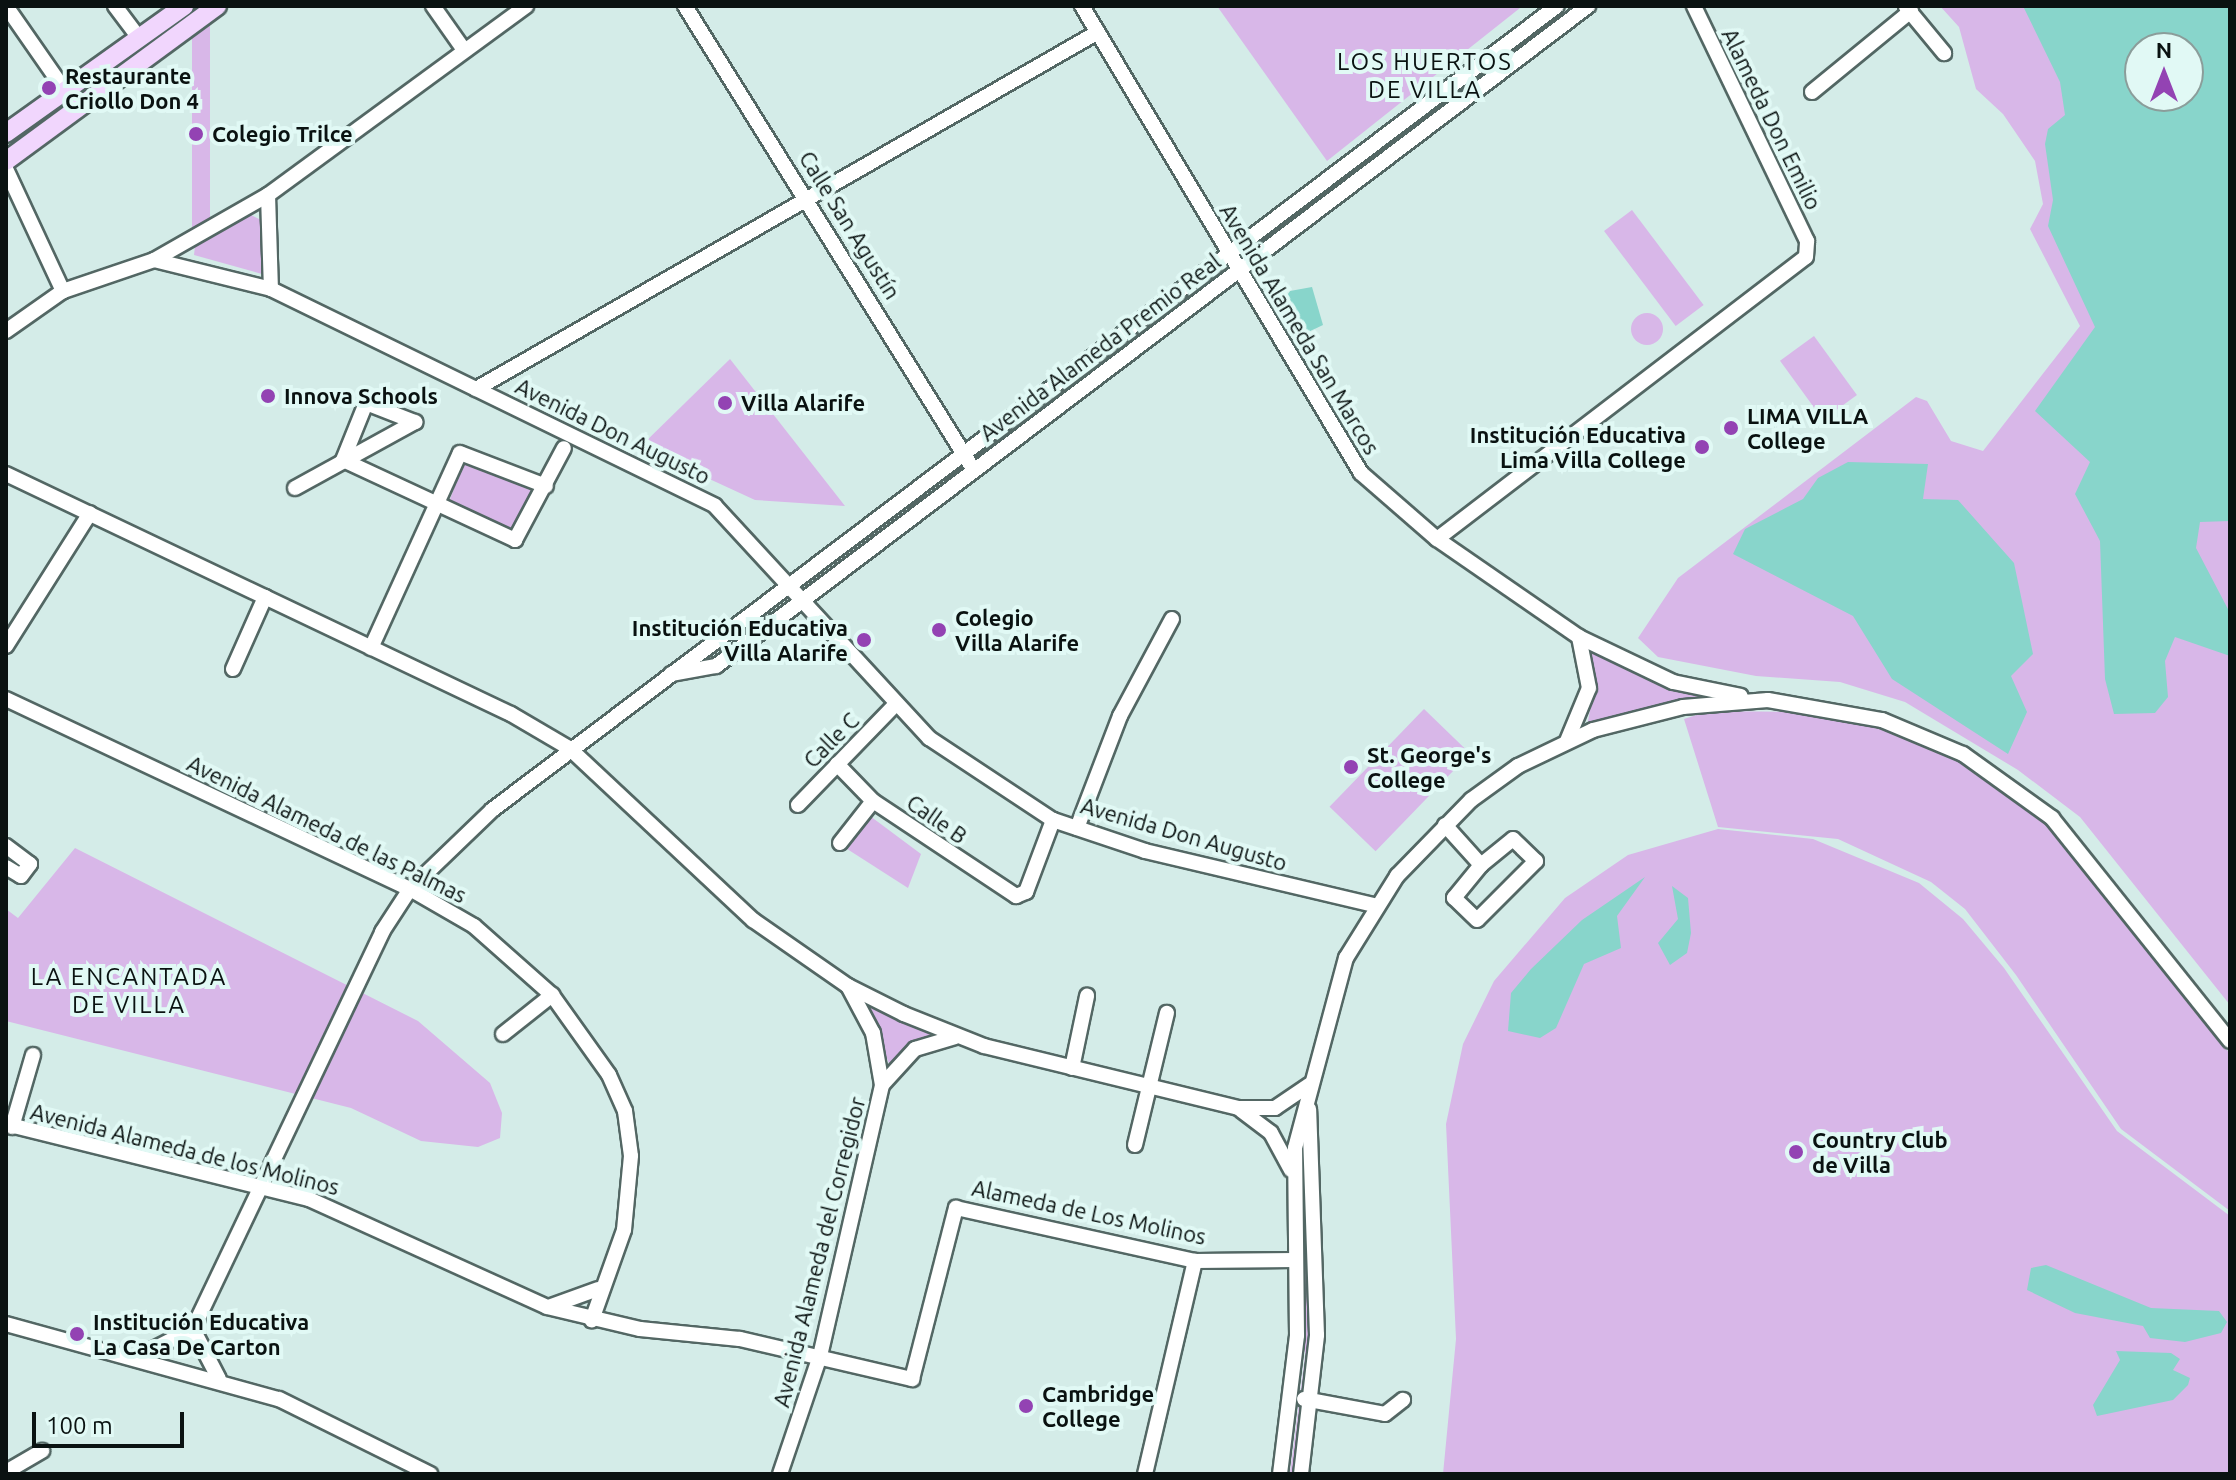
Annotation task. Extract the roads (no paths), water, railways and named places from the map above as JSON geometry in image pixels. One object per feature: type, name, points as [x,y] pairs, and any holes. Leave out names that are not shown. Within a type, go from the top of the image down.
[{"type":"main road","points":[[6,133],[184,6]]},
{"type":"main road","points":[[6,161],[217,6]]},
{"type":"street","points":[[6,6],[65,91]]},
{"type":"street","points":[[115,6],[139,38]]},
{"type":"street","points":[[433,6],[464,50]]},
{"type":"street","points":[[499,6],[508,19]]},
{"type":"street","points":[[6,331],[63,291],[154,260],[268,195],[526,6]]},
{"type":"street","name":"Calle San Agustín","points":[[685,6],[807,195],[974,470]]},
{"type":"street","name":"Avenida Alameda San Marcos","points":[[1082,6],[1343,450],[1391,504],[1579,637],[1673,682],[1882,720],[2008,781],[2088,857],[2230,1041]]},
{"type":"street","name":"Avenida Alameda Premio Real","points":[[193,1329],[256,1185],[359,974],[410,889],[569,748],[965,457],[1228,251],[1557,6]]},
{"type":"street","name":"Avenida Alameda Premio Real","points":[[670,674],[708,672],[1588,6]]},
{"type":"street","name":"Alameda Don Emilio","points":[[1437,539],[1807,251],[1694,6]]},
{"type":"street","points":[[1812,92],[1908,9],[1944,53]]},
{"type":"street","points":[[476,389],[807,195],[1098,32]]},
{"type":"street","points":[[6,169],[63,291]]},
{"type":"street","points":[[268,195],[271,289]]},
{"type":"street","name":"Avenida Don Augusto","points":[[154,260],[271,289],[715,506],[794,584],[894,706],[984,778],[1053,820],[1374,905]]},
{"type":"street","points":[[1138,322],[1149,336]]},
{"type":"street","points":[[1095,355],[1106,369]]},
{"type":"street","points":[[295,488],[415,422],[366,403],[343,460]]},
{"type":"street","points":[[343,460],[515,540],[564,448]]},
{"type":"street","points":[[371,648],[463,450],[546,486]]},
{"type":"street","points":[[6,474],[371,648],[569,748],[753,920],[848,986],[956,1037],[1238,1108],[1275,1108],[1310,1085]]},
{"type":"street","points":[[894,509],[905,521]]},
{"type":"street","points":[[6,646],[90,513]]},
{"type":"street","points":[[233,669],[265,597]]},
{"type":"street","points":[[1077,828],[1120,716],[1172,619]]},
{"type":"street","points":[[1567,741],[1589,688],[1579,637]]},
{"type":"street","name":"Avenida Alameda de las Palmas","points":[[6,699],[410,889],[474,926],[552,995],[584,1031],[625,1111],[627,1215],[598,1289],[592,1320]]},
{"type":"street","points":[[1280,1474],[1292,1398],[1295,1260],[1292,1173],[1330,999],[1374,905],[1445,825],[1518,766],[1567,741],[1637,716],[1768,700]]},
{"type":"street","name":"Calle C","points":[[798,805],[894,706]]},
{"type":"street","name":"Calle B","points":[[837,764],[873,801],[1022,896],[1053,820]]},
{"type":"street","points":[[840,843],[873,801]]},
{"type":"street","points":[[1445,825],[1481,865]]},
{"type":"street","points":[[1513,839],[1536,861],[1477,920],[1454,898],[1481,865],[1513,839]]},
{"type":"street","points":[[6,846],[30,864],[21,876],[6,867]]},
{"type":"street","name":"Avenida Alameda del Corregidor","points":[[780,1474],[820,1356],[882,1085],[873,1033],[848,986]]},
{"type":"street","points":[[503,1034],[552,995]]},
{"type":"street","points":[[1072,1068],[1087,996]]},
{"type":"street","points":[[1135,1145],[1167,1013]]},
{"type":"street","name":"Avenida Alameda del Corregidor","points":[[882,1085],[915,1049],[956,1037]]},
{"type":"street","points":[[9,1126],[33,1055]]},
{"type":"street","points":[[1301,1474],[1312,1400],[1317,1320],[1310,1085]]},
{"type":"street","points":[[1238,1108],[1271,1133],[1292,1173]]},
{"type":"street","name":"Avenida Alameda de los Molinos","points":[[9,1126],[256,1185],[358,1217],[547,1307],[592,1320],[820,1356],[906,1378]]},
{"type":"street","name":"Alameda de Los Molinos","points":[[906,1378],[935,1286],[951,1213],[963,1207],[1195,1261],[1295,1260]]},
{"type":"street","points":[[1145,1474],[1195,1261]]},
{"type":"street","points":[[547,1307],[598,1289]]},
{"type":"street","points":[[6,1324],[219,1379],[334,1423],[430,1474]]},
{"type":"street","points":[[138,1357],[193,1329],[219,1379]]},
{"type":"street","points":[[1292,1398],[1385,1414],[1403,1400]]},
{"type":"street","points":[[6,1472],[42,1451]]},
{"type":"water","points":[[2023,6],[2230,6],[2230,521],[2200,522],[2196,548],[2230,613],[2230,656],[2175,637],[2165,661],[2168,697],[2155,713],[2114,714],[2105,679],[2100,541],[2075,494],[2090,462],[2035,411],[2095,327],[2048,226],[2053,200],[2045,144],[2048,129],[2065,115],[2060,82]]},
{"type":"water","points":[[1312,287],[1323,325],[1304,334],[1280,306],[1290,291]]},
{"type":"water","points":[[1848,462],[1928,464],[1923,499],[1958,500],[2014,563],[2033,654],[2011,676],[2027,712],[2008,754],[1892,679],[1853,616],[1733,554],[1745,529],[1803,499],[1818,478]]},
{"type":"water","points":[[1645,877],[1617,916],[1621,948],[1584,964],[1556,1028],[1540,1038],[1508,1031],[1511,993],[1531,969],[1582,920]]},
{"type":"water","points":[[1672,886],[1688,898],[1691,933],[1687,953],[1670,965],[1658,943],[1678,919]]},
{"type":"water","points":[[2046,1265],[2151,1308],[2219,1311],[2227,1322],[2221,1333],[2185,1342],[2150,1338],[2143,1326],[2075,1313],[2027,1290],[2031,1268]]},
{"type":"water","points":[[2116,1351],[2171,1353],[2180,1359],[2173,1370],[2190,1378],[2188,1385],[2173,1400],[2097,1416],[2093,1405],[2120,1360]]},
{"type":"place","name":"Restaurante Criollo Don 4","points":[[49,88]]},
{"type":"place","name":"Colegio Trilce","points":[[196,134]]},
{"type":"place","name":"Innova Schools","points":[[268,396]]},
{"type":"place","name":"Villa Alarife","points":[[725,403]]},
{"type":"place","name":"LIMA VILLA College","points":[[1731,428]]},
{"type":"place","name":"Institución Educativa Lima Villa College","points":[[1702,447]]},
{"type":"place","name":"Colegio Villa Alarife","points":[[939,630]]},
{"type":"place","name":"Institución Educativa Villa Alarife","points":[[864,640]]},
{"type":"place","name":"St. George's College","points":[[1351,767]]},
{"type":"place","name":"Country Club de Villa","points":[[1796,1152]]},
{"type":"place","name":"Institución Educativa La Casa De Carton","points":[[77,1334]]},
{"type":"place","name":"Cambridge College","points":[[1026,1406]]},
{"type":"district","name":"LOS HUERTOS DE VILLA","points":[[1425,76]]},
{"type":"district","name":"LA ENCANTADA DE VILLA","points":[[129,991]]}]
